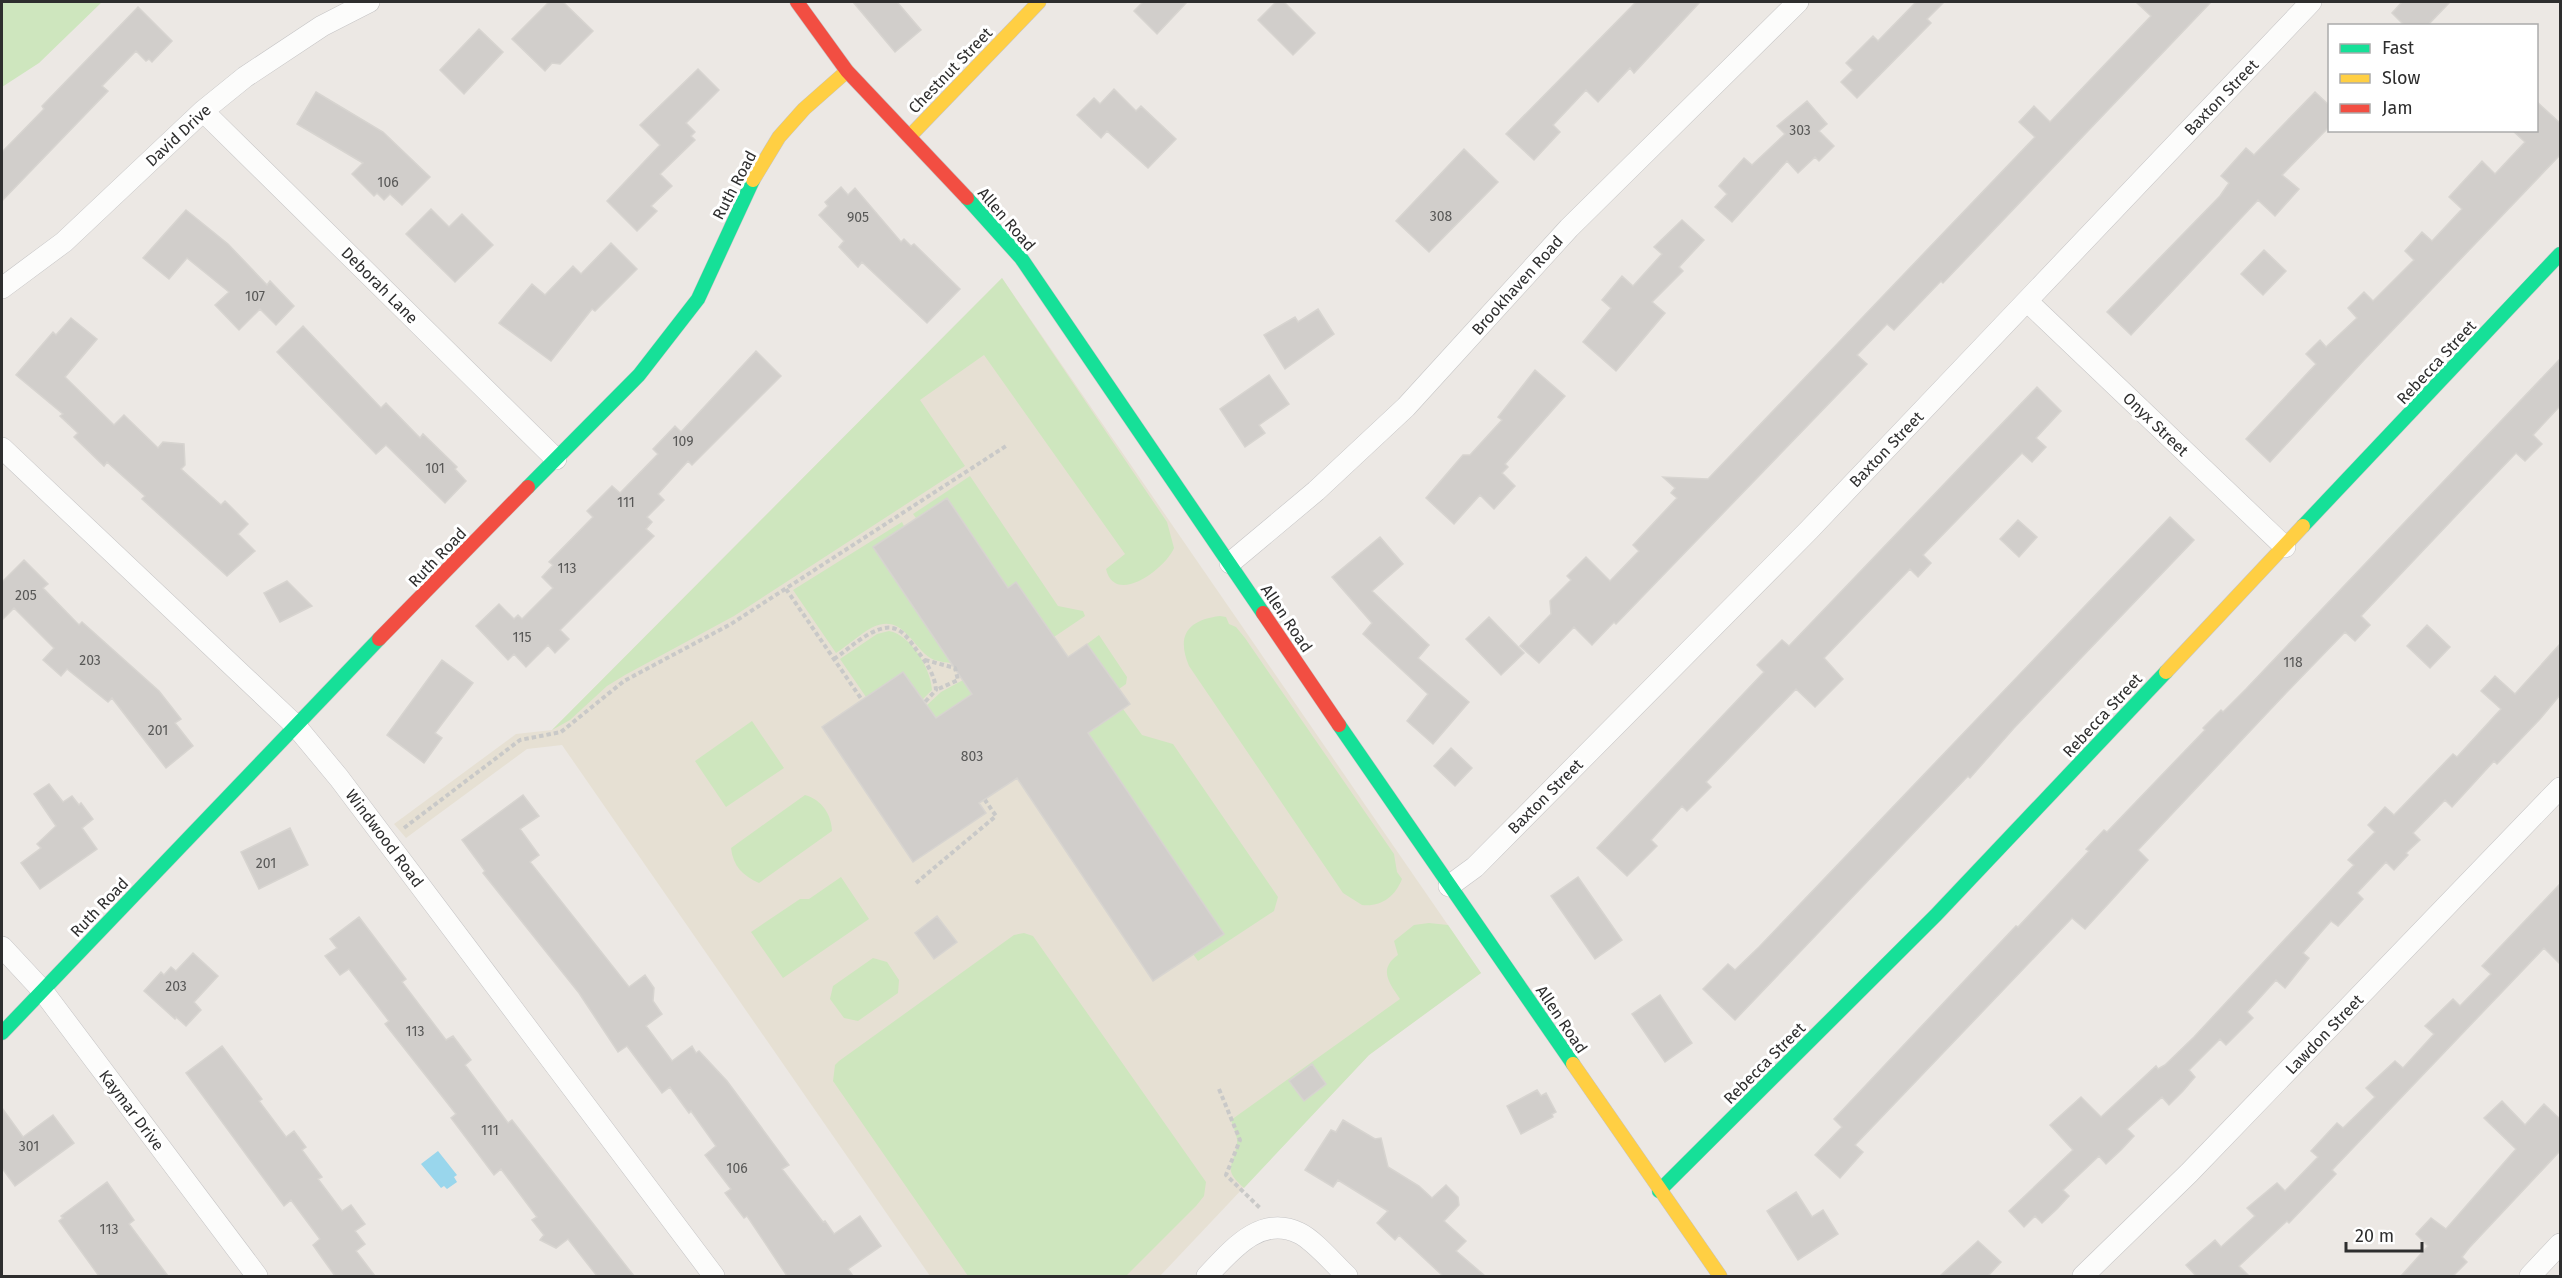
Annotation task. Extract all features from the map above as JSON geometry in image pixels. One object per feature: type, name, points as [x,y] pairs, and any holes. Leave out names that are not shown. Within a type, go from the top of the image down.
[{"type":"street","name":"David Drive","points":[[2,288],[64,242],[203,111],[273,58],[322,27],[369,2]]},
{"type":"street","name":"Allen Road","points":[[797,2],[847,71],[910,136],[1021,258],[1449,886],[1720,1276]]},
{"type":"street","name":"Chestnut Street","points":[[910,136],[1039,2]]},
{"type":"street","name":"Brookhaven Road","points":[[1230,563],[1316,491],[1406,407],[1569,228],[1798,2]]},
{"type":"street","name":"Baxton Street","points":[[1449,886],[1475,867],[1801,539],[2312,2]]},
{"type":"street","name":"Ruth Road","points":[[2,1033],[295,725],[639,375],[698,299],[749,187],[779,137],[804,109],[847,71]]},
{"type":"street","name":"Deborah Lane","points":[[203,111],[556,459]]},
{"type":"street","name":"Rebecca Street","points":[[1659,1191],[1936,915],[2560,254]]},
{"type":"street","name":"Onyx Street","points":[[2027,301],[2284,547]]},
{"type":"street","name":"Windwood Road","points":[[2,448],[295,725],[387,841],[714,1276]]},
{"type":"street","name":"Lawdon Street","points":[[2083,1276],[2189,1173],[2560,788]]},
{"type":"street","name":"Kaymar Drive","points":[[2,947],[42,990],[257,1276]]},
{"type":"street","points":[[1207,1276],[1238,1244],[1269,1228],[1278,1226],[1300,1233],[1347,1276]]},
{"type":"street","points":[[2530,1276],[2560,1244]]},
{"type":"path","points":[[387,841],[520,740],[561,732],[624,681],[731,624],[1005,446]]},
{"type":"path","points":[[786,589],[862,700]]},
{"type":"path","points":[[834,659],[876,631],[887,627],[904,634],[925,660],[936,690]]},
{"type":"path","points":[[924,703],[936,690],[958,680],[955,668],[925,660]]},
{"type":"path","points":[[916,883],[996,816],[985,800]]},
{"type":"path","points":[[1220,1089],[1240,1140],[1226,1175],[1258,1204],[1269,1228]]},
{"type":"shaded area","points":[[1002,278],[1481,973],[1369,1055],[1160,1276],[930,1276],[562,745],[527,749],[406,838],[394,824],[516,734],[552,730]]},
{"type":"green space","points":[[2,2],[102,2],[39,63],[2,87]]},
{"type":"green space","points":[[1002,278],[1167,522],[1174,548],[1161,565],[1140,580],[1129,584],[1119,585],[1111,580],[1106,569],[1125,554],[984,355],[920,400],[965,466],[734,616],[607,686],[570,720],[552,730]]},
{"type":"green space","points":[[970,476],[1058,606],[1083,611],[1085,616],[1054,637],[1016,582],[1008,588],[947,498],[916,518],[913,514]]},
{"type":"green space","points":[[902,522],[904,526],[873,547],[951,663],[937,661],[928,656],[902,630],[889,624],[871,628],[836,653],[793,590]]},
{"type":"green space","points":[[1220,616],[1226,617],[1229,624],[1236,627],[1245,638],[1394,854],[1397,872],[1402,879],[1386,900],[1362,905],[1343,893],[1189,666],[1184,646],[1188,631],[1200,621]]},
{"type":"green space","points":[[889,631],[905,639],[924,663],[932,690],[922,700],[903,672],[866,697],[840,659],[877,634]]},
{"type":"green space","points":[[1099,635],[1127,677],[1126,684],[1119,689],[1087,644]]},
{"type":"green space","points":[[963,680],[972,694],[935,719],[926,706],[941,692]]},
{"type":"green space","points":[[1123,709],[1142,735],[1173,744],[1278,897],[1274,911],[1198,961],[1193,954],[1223,933],[1088,733]]},
{"type":"green space","points":[[752,721],[784,768],[726,807],[695,761]]},
{"type":"green space","points":[[805,795],[816,800],[824,808],[830,819],[832,831],[759,883],[748,877],[737,865],[731,848]]},
{"type":"green space","points":[[841,877],[869,919],[783,978],[751,932],[800,899],[809,899]]},
{"type":"green space","points":[[1429,923],[1448,925],[1481,973],[1369,1055],[1244,1188],[1231,1172],[1237,1141],[1231,1120],[1400,999],[1389,982],[1387,971],[1392,960],[1398,955],[1394,941],[1414,925]],"holes":[[[1312,1064],[1326,1084],[1304,1101],[1289,1081]]]},
{"type":"green space","points":[[1024,933],[1033,936],[1206,1182],[1204,1196],[1196,1206],[1126,1276],[968,1276],[833,1081],[835,1065],[839,1061],[1014,935]]},
{"type":"green space","points":[[873,958],[887,962],[899,980],[898,993],[858,1021],[844,1018],[830,999],[833,986]]},
{"type":"water","points":[[438,1151],[457,1175],[454,1177],[457,1182],[447,1189],[444,1186],[441,1188],[421,1164]]},
{"type":"building","points":[[549,2],[563,2],[593,31],[560,64],[552,63],[545,71],[512,39]]},
{"type":"building","points":[[853,2],[897,2],[921,30],[895,52]]},
{"type":"building","points":[[1143,2],[1187,2],[1157,34],[1134,11]]},
{"type":"building","points":[[1276,2],[1284,2],[1315,33],[1293,55],[1258,20]]},
{"type":"building","points":[[1636,2],[1700,2],[1634,73],[1630,68],[1598,102],[1586,90],[1553,125],[1560,132],[1534,160],[1506,134]]},
{"type":"building","points":[[1916,2],[1944,2],[1927,19],[1931,23],[1857,98],[1841,82],[1853,70],[1846,63],[1873,36],[1878,41]]},
{"type":"building","points":[[2136,2],[2211,2],[1943,283],[1941,281],[1894,330],[1887,324],[1857,355],[1867,364],[1616,624],[1614,622],[1592,645],[1574,627],[1539,663],[1520,646],[1551,614],[1550,601],[1571,580],[1567,576],[1586,557],[1610,581],[1639,551],[1633,545],[1677,498],[1671,493],[1675,488],[1663,477],[1708,479],[2035,137],[2019,122],[2034,106],[2050,122],[2151,16]]},
{"type":"building","points":[[2402,2],[2450,2],[2429,24],[2403,24],[2392,13]]},
{"type":"building","points":[[138,7],[172,41],[152,62],[149,59],[146,61],[136,51],[102,86],[108,91],[2,201],[2,152],[44,109],[42,106]]},
{"type":"building","points":[[479,29],[503,52],[464,94],[440,70]]},
{"type":"building","points":[[698,69],[719,90],[686,123],[695,132],[691,136],[695,140],[660,174],[672,186],[651,206],[657,211],[637,231],[607,201],[660,145],[640,125]]},
{"type":"building","points":[[1114,89],[1136,111],[1141,106],[1176,139],[1148,168],[1107,131],[1101,138],[1077,115],[1094,98],[1100,104]]},
{"type":"building","points":[[316,92],[383,132],[430,177],[402,205],[390,194],[384,200],[377,193],[374,196],[352,174],[363,163],[297,124]]},
{"type":"building","points":[[2315,92],[2328,104],[2328,128],[2282,175],[2299,189],[2275,216],[2258,200],[2131,335],[2107,312],[2220,196],[2229,183],[2221,176],[2246,148],[2254,155]]},
{"type":"building","points":[[1807,101],[1827,124],[1819,131],[1834,146],[1819,161],[1815,157],[1798,173],[1787,161],[1732,222],[1715,207],[1727,194],[1719,186],[1744,158],[1752,165],[1785,134],[1777,126]]},
{"type":"building","points":[[2538,103],[2560,123],[2560,155],[2270,462],[2246,439],[2316,364],[2306,354],[2320,340],[2326,347],[2357,318],[2348,308],[2364,292],[2373,301],[2414,260],[2405,251],[2422,232],[2432,241],[2462,209],[2449,197],[2482,161],[2495,174],[2525,142],[2514,132],[2538,132]]},
{"type":"building","points":[[1464,149],[1498,182],[1429,252],[1396,221]]},
{"type":"building","points":[[841,187],[848,195],[855,188],[901,242],[904,239],[911,246],[914,244],[960,289],[927,323],[862,262],[858,267],[839,247],[844,241],[819,215],[828,206],[825,202]]},
{"type":"building","points":[[431,209],[449,227],[462,214],[493,245],[455,282],[406,234]]},
{"type":"building","points":[[186,210],[228,244],[267,285],[270,281],[294,306],[276,325],[260,309],[239,330],[215,305],[229,292],[187,258],[169,279],[143,258]]},
{"type":"building","points":[[1682,220],[1704,240],[1679,267],[1683,271],[1652,302],[1665,313],[1616,371],[1583,342],[1611,308],[1602,300],[1622,276],[1633,286],[1662,254],[1654,247]]},
{"type":"building","points":[[611,243],[637,269],[595,311],[592,309],[551,361],[499,323],[532,284],[545,295],[573,266],[581,274]]},
{"type":"building","points":[[2264,250],[2286,271],[2263,295],[2241,274]]},
{"type":"building","points":[[1318,309],[1334,334],[1285,369],[1264,335],[1295,317],[1298,322]]},
{"type":"building","points":[[71,318],[97,339],[65,377],[114,425],[124,415],[158,448],[163,442],[184,444],[185,465],[181,469],[221,505],[225,501],[248,524],[238,534],[255,551],[227,576],[142,499],[145,496],[107,462],[104,466],[74,437],[78,433],[60,416],[63,414],[16,375],[53,332],[56,335]]},
{"type":"building","points":[[303,326],[381,408],[386,403],[420,438],[423,434],[457,467],[455,469],[466,481],[445,503],[386,445],[376,454],[277,352]]},
{"type":"building","points":[[756,351],[781,376],[692,465],[688,461],[658,494],[664,500],[647,517],[652,522],[646,529],[654,536],[560,630],[569,639],[555,653],[548,645],[526,667],[514,654],[508,660],[476,626],[499,604],[514,619],[518,615],[522,619],[553,588],[542,577],[553,565],[549,562],[593,517],[587,511],[612,486],[620,493],[658,454],[653,449],[675,426],[681,432]]},
{"type":"building","points":[[2560,359],[2560,406],[2533,435],[2542,444],[2525,461],[2516,453],[2361,616],[2370,625],[2355,641],[2345,632],[2286,693],[2138,850],[2148,860],[2109,903],[2085,929],[2072,918],[1855,1145],[1863,1152],[1840,1178],[1815,1155],[1842,1127],[1834,1119],[2016,926],[2018,927],[2089,851],[2086,849],[2104,830],[2107,832],[2205,730],[2203,728],[2246,689]]},
{"type":"building","points":[[1535,370],[1565,396],[1505,464],[1508,467],[1502,473],[1515,486],[1494,509],[1480,495],[1454,524],[1426,498],[1463,455],[1470,455],[1502,420],[1498,417]]},
{"type":"building","points":[[1269,375],[1289,404],[1259,425],[1265,433],[1245,447],[1220,409]]},
{"type":"building","points":[[2037,387],[2061,411],[2036,438],[2046,447],[2032,462],[2022,453],[1923,555],[1931,563],[1918,577],[1910,569],[1824,658],[1843,679],[1815,707],[1796,689],[1706,782],[1711,787],[1687,811],[1682,806],[1651,840],[1657,846],[1627,876],[1597,848],[1764,672],[1757,665],[1782,640],[1789,646]]},
{"type":"building","points":[[947,498],[1008,588],[1016,582],[1068,657],[1087,644],[1130,704],[1088,733],[1224,934],[1153,981],[1017,778],[979,803],[986,813],[913,862],[822,727],[903,672],[936,718],[972,694],[873,547]]},
{"type":"building","points":[[2170,517],[2194,540],[2014,728],[1970,778],[1968,776],[1735,1020],[1703,989],[1728,964],[1735,970],[1759,947]]},
{"type":"building","points":[[2018,520],[2037,537],[2019,557],[2000,539]]},
{"type":"building","points":[[1380,537],[1403,564],[1372,591],[1429,645],[1418,658],[1469,702],[1433,744],[1407,721],[1428,694],[1363,634],[1372,623],[1332,577]]},
{"type":"building","points":[[24,560],[48,584],[43,588],[79,625],[82,622],[159,691],[181,719],[175,723],[193,746],[166,768],[112,698],[108,702],[67,669],[61,676],[43,660],[54,648],[14,608],[2,620],[2,582]]},
{"type":"building","points":[[287,581],[312,606],[280,622],[264,593]]},
{"type":"building","points":[[1489,617],[1524,653],[1501,675],[1466,639]]},
{"type":"building","points":[[2427,625],[2450,647],[2430,668],[2407,646]]},
{"type":"building","points":[[2560,644],[2560,695],[2540,719],[2497,764],[2494,761],[2452,807],[2445,800],[2413,833],[2420,840],[2406,853],[2408,855],[2394,870],[2386,862],[2357,893],[2363,899],[2338,926],[2331,921],[2303,953],[2309,958],[2285,988],[2276,980],[2247,1012],[2253,1018],[2226,1045],[2220,1039],[2189,1070],[2195,1077],[2169,1105],[2162,1097],[2127,1129],[2134,1136],[2121,1150],[2106,1164],[2099,1156],[2063,1190],[2069,1196],[2057,1209],[2042,1223],[2035,1216],[2024,1227],[2009,1211],[2073,1150],[2050,1125],[2081,1097],[2101,1117],[2156,1066],[2158,1069],[2165,1065],[2194,1037],[2354,865],[2348,860],[2375,832],[2368,825],[2385,807],[2394,815],[2453,754],[2457,757],[2501,709],[2481,691],[2495,676],[2515,694]]},
{"type":"building","points":[[442,660],[473,683],[435,733],[442,738],[424,763],[387,735]]},
{"type":"building","points":[[1451,748],[1472,768],[1455,786],[1434,766]]},
{"type":"building","points":[[49,784],[63,802],[72,796],[79,805],[81,803],[93,819],[82,828],[97,849],[40,889],[21,863],[41,848],[37,844],[56,826],[34,794]]},
{"type":"building","points":[[523,795],[539,816],[520,829],[539,855],[530,862],[629,987],[645,975],[654,988],[653,1001],[662,1014],[646,1026],[672,1061],[692,1046],[696,1053],[699,1051],[727,1081],[789,1165],[782,1169],[834,1234],[860,1216],[881,1246],[848,1269],[853,1276],[787,1276],[747,1216],[744,1218],[725,1193],[731,1189],[705,1155],[716,1146],[691,1111],[689,1113],[670,1087],[662,1093],[627,1046],[618,1052],[579,993],[483,873],[485,871],[462,840]]},
{"type":"building","points":[[290,828],[308,865],[259,889],[241,852]]},
{"type":"building","points":[[1578,877],[1622,940],[1595,959],[1551,896]]},
{"type":"building","points":[[2560,884],[2560,964],[2544,948],[2332,1170],[2336,1174],[2289,1223],[2287,1221],[2239,1266],[2249,1276],[2196,1276],[2186,1265],[2215,1240],[2221,1247],[2255,1216],[2247,1208],[2277,1183],[2285,1191],[2318,1157],[2311,1151],[2337,1123],[2343,1128],[2375,1097],[2366,1088],[2395,1061],[2403,1068],[2434,1034],[2425,1026],[2453,999],[2460,1006],[2491,974],[2482,966]]},
{"type":"building","points":[[937,916],[957,942],[934,959],[915,933]]},
{"type":"building","points":[[359,917],[406,979],[402,982],[446,1040],[453,1036],[471,1060],[465,1065],[508,1123],[512,1120],[634,1276],[597,1276],[568,1239],[556,1248],[540,1240],[544,1235],[532,1220],[537,1217],[501,1169],[494,1175],[451,1118],[456,1114],[385,1024],[389,1021],[349,969],[340,975],[325,956],[337,948],[330,939]]},
{"type":"building","points":[[193,953],[218,976],[194,1002],[201,1010],[186,1026],[144,991],[161,972],[164,975],[171,967],[176,971]]},
{"type":"building","points":[[1660,995],[1692,1043],[1665,1062],[1632,1014]]},
{"type":"building","points":[[222,1046],[262,1099],[259,1101],[286,1137],[294,1131],[306,1147],[302,1150],[322,1177],[318,1179],[342,1211],[351,1205],[365,1224],[355,1231],[365,1244],[356,1251],[375,1276],[335,1276],[313,1245],[320,1239],[291,1200],[284,1206],[186,1073]]},
{"type":"building","points":[[1312,1064],[1326,1084],[1304,1101],[1289,1081]]},
{"type":"building","points":[[1537,1090],[1541,1096],[1546,1093],[1556,1112],[1552,1114],[1553,1117],[1521,1134],[1507,1106]]},
{"type":"building","points":[[2502,1101],[2525,1125],[2544,1104],[2560,1119],[2560,1151],[2469,1248],[2462,1257],[2467,1262],[2453,1276],[2401,1276],[2428,1246],[2416,1234],[2431,1218],[2446,1229],[2516,1149],[2484,1118]]},
{"type":"building","points":[[2,1108],[23,1137],[53,1115],[74,1143],[15,1186],[2,1168]]},
{"type":"building","points":[[1343,1120],[1375,1139],[1381,1138],[1388,1167],[1419,1186],[1432,1198],[1446,1185],[1458,1197],[1459,1205],[1444,1221],[1466,1241],[1456,1251],[1485,1276],[1443,1276],[1399,1235],[1395,1240],[1377,1223],[1388,1211],[1338,1180],[1333,1187],[1305,1170],[1331,1130],[1336,1132]]},
{"type":"building","points":[[107,1182],[134,1220],[129,1224],[168,1276],[99,1276],[59,1221],[63,1218],[61,1216]]},
{"type":"building","points":[[1796,1192],[1812,1217],[1823,1210],[1838,1234],[1798,1260],[1767,1211]]},
{"type":"building","points":[[1978,1241],[2001,1262],[1988,1276],[1940,1276]]},
{"type":"traffic: fast","points":[[528,487],[639,375],[698,299],[753,180]]},
{"type":"traffic: fast","points":[[967,198],[1021,258],[1263,613]]},
{"type":"traffic: fast","points":[[2303,526],[2560,254]]},
{"type":"traffic: fast","points":[[2,1033],[379,639]]},
{"type":"traffic: fast","points":[[1659,1191],[1936,915],[2166,672]]},
{"type":"traffic: fast","points":[[1339,725],[1573,1064]]},
{"type":"traffic: slow","points":[[910,136],[1039,2]]},
{"type":"traffic: slow","points":[[753,180],[779,137],[804,109],[847,71]]},
{"type":"traffic: slow","points":[[2166,672],[2303,526]]},
{"type":"traffic: slow","points":[[1573,1064],[1720,1276]]},
{"type":"traffic: jam","points":[[797,2],[847,71],[967,198]]},
{"type":"traffic: jam","points":[[379,639],[528,487]]},
{"type":"traffic: jam","points":[[1263,613],[1339,725]]}]
